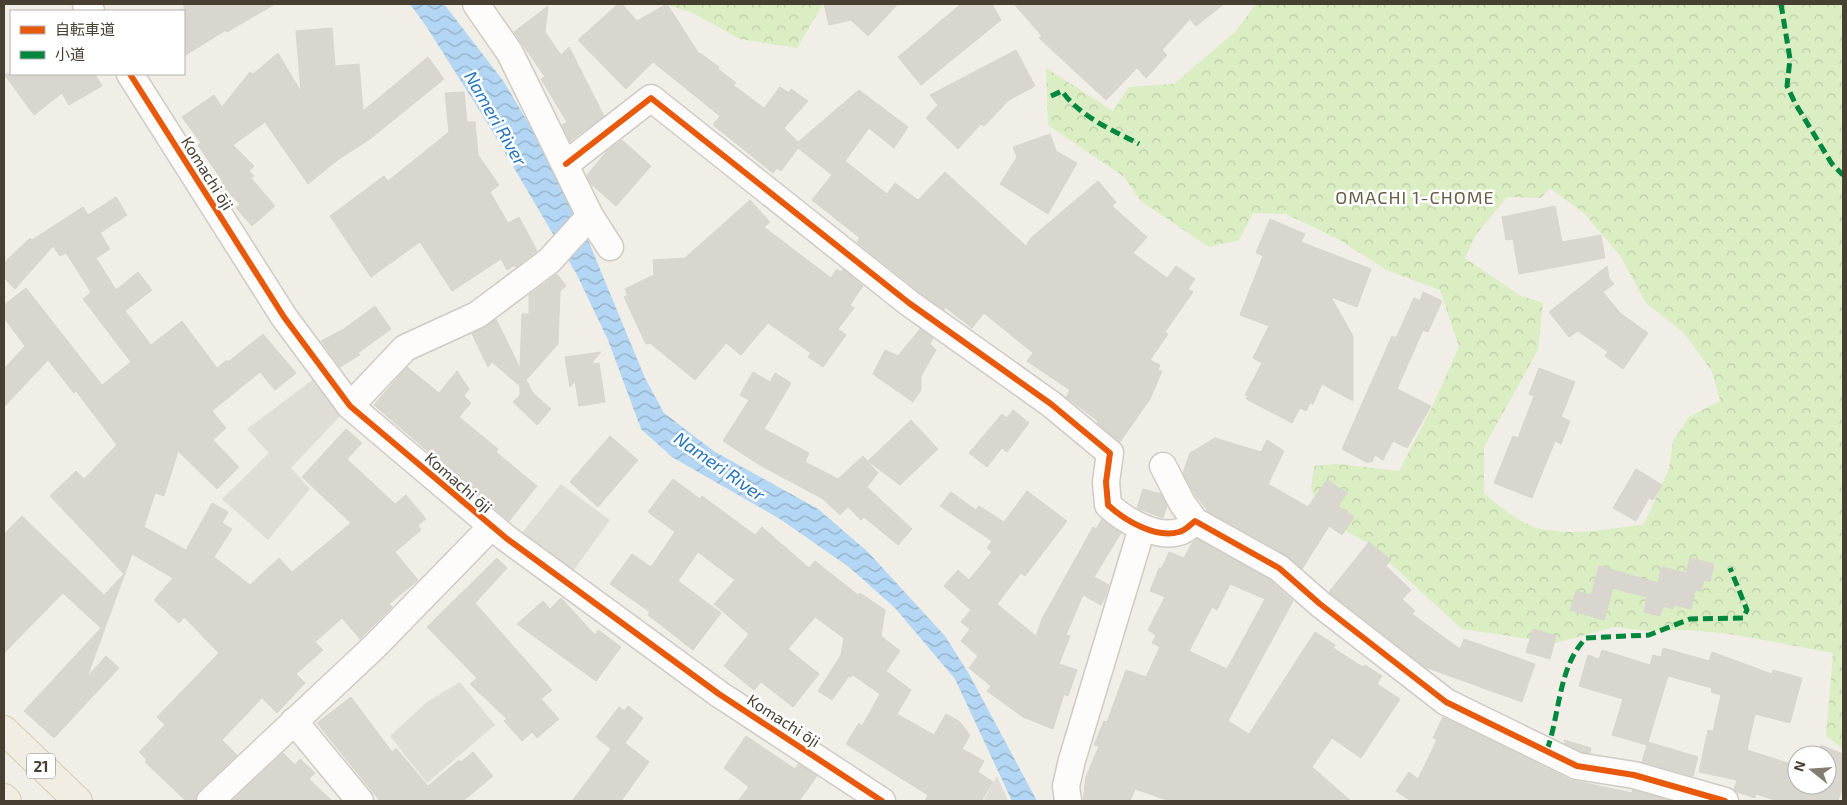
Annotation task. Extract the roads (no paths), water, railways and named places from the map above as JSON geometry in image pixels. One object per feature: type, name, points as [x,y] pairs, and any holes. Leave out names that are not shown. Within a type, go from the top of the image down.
[{"type":"main road","name":"21","points":[[4,730],[78,801]]},
{"type":"main road","points":[[4,798],[7,801]]},
{"type":"street","points":[[476,4],[510,53],[590,216],[610,247]]},
{"type":"street","name":"Komachi ōji","points":[[131,75],[284,317],[350,406],[490,527],[718,694],[882,801]]},
{"type":"street","points":[[566,164],[651,98],[909,303],[1051,404],[1110,453],[1106,482],[1108,505],[1142,528],[1173,533],[1181,532],[1195,521]]},
{"type":"street","points":[[350,406],[405,348],[477,315],[549,261],[590,216]]},
{"type":"street","points":[[1163,466],[1182,503],[1195,521],[1279,568],[1320,604],[1446,702],[1577,766],[1634,775],[1725,801]]},
{"type":"street","points":[[210,801],[375,646],[490,527]]},
{"type":"street","points":[[1068,801],[1066,786],[1072,760],[1142,528]]},
{"type":"street","points":[[294,721],[360,801]]},
{"type":"water","name":"Nameri River","points":[[410,4],[444,4],[504,82],[543,148],[576,211],[645,378],[664,413],[715,452],[818,509],[868,552],[945,636],[969,674],[1037,801],[1012,801],[955,679],[895,608],[849,567],[780,519],[672,457],[641,429],[608,340],[576,273],[488,124]]},
{"type":"district","name":"OMACHI 1-CHOME","points":[[1415,197]]}]
